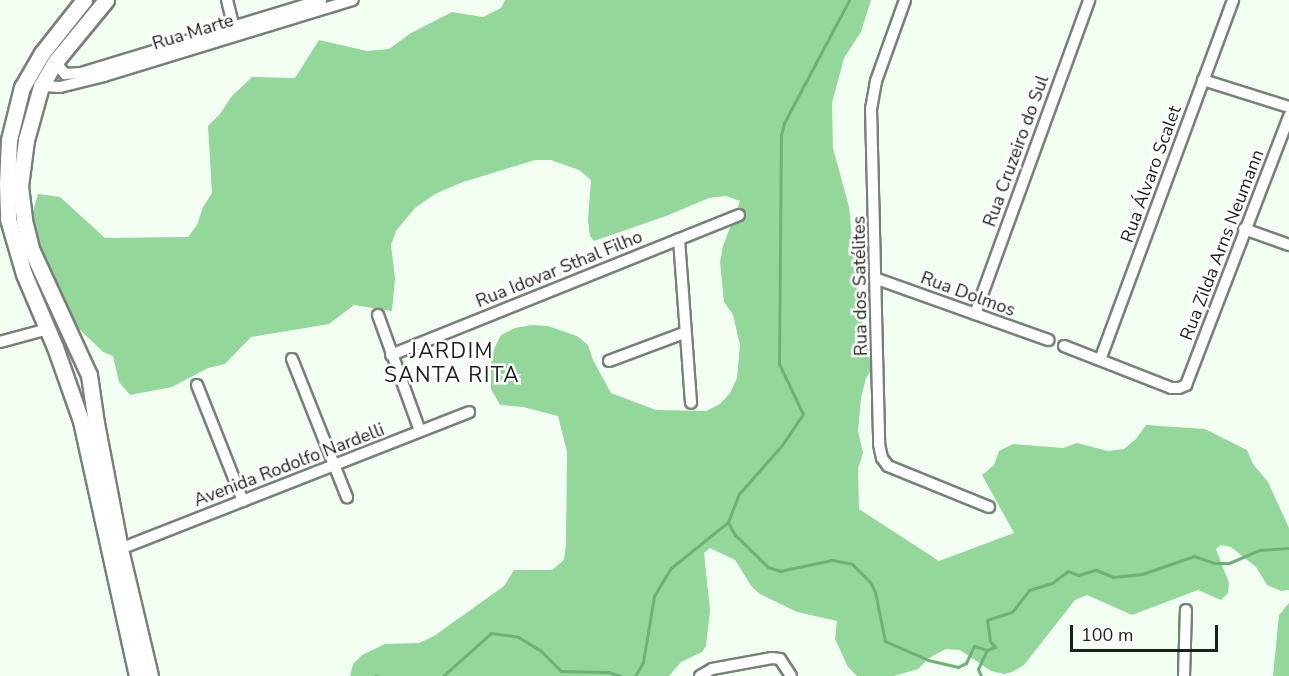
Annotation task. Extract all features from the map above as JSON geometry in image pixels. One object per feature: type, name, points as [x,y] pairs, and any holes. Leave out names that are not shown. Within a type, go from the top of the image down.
[{"type":"main road","points":[[84,0],[68,18],[22,87],[10,131],[7,183],[8,219],[24,274],[55,347],[81,421],[137,676]]},
{"type":"main road","points":[[91,0],[89,12],[66,44],[41,86],[26,140],[20,186],[29,241],[46,285],[79,348],[90,375],[120,549],[150,676]]},
{"type":"main road","points":[[59,57],[106,0]]},
{"type":"main road","points":[[10,131],[14,143],[20,144],[26,140]]},
{"type":"main road","points":[[48,329],[61,327],[69,341],[79,348]]},
{"type":"main road","points":[[55,347],[69,363],[76,389],[91,389]]},
{"type":"street","points":[[68,18],[74,0]]},
{"type":"street","points":[[227,0],[235,31]]},
{"type":"street","name":"Rua Marte","points":[[41,86],[60,87],[79,83],[321,0]]},
{"type":"street","name":"Rua Marte","points":[[59,57],[65,74],[74,75],[353,0]]},
{"type":"street","name":"Rua dos Satélites","points":[[905,0],[876,81],[871,108],[877,279],[879,444],[882,458],[888,466],[989,507]]},
{"type":"street","name":"Rua Cruzeiro do Sul","points":[[975,314],[1089,0]]},
{"type":"street","name":"Rua Álvaro Scalet","points":[[1100,360],[1233,0]]},
{"type":"street","points":[[1203,80],[1289,107]]},
{"type":"street","name":"Rua Zilda Arns Neumann","points":[[1100,360],[1171,388],[1186,385],[1289,116]]},
{"type":"street","name":"Rua Idovar Sthal Filho","points":[[391,355],[739,215]]},
{"type":"street","points":[[1245,229],[1289,245]]},
{"type":"street","points":[[679,238],[684,333],[691,404]]},
{"type":"street","name":"Rua Dolmos","points":[[877,279],[1048,340]]},
{"type":"street","points":[[378,315],[420,431]]},
{"type":"street","points":[[0,342],[48,329]]},
{"type":"street","points":[[609,361],[684,333]]},
{"type":"street","points":[[1064,346],[1100,360]]},
{"type":"street","points":[[292,359],[347,497]]},
{"type":"street","points":[[197,385],[243,501]]},
{"type":"street","name":"Avenida Rodolfo Nardelli","points":[[120,549],[469,412]]},
{"type":"street","points":[[1184,676],[1185,610]]},
{"type":"street","points":[[700,676],[712,669],[772,658],[780,659],[791,676]]},
{"type":"green space","points":[[505,0],[871,0],[861,32],[844,58],[832,103],[833,148],[849,207],[859,307],[872,369],[866,378],[861,398],[858,431],[863,453],[858,469],[859,509],[939,561],[1014,533],[982,475],[994,465],[999,451],[1013,444],[1063,448],[1077,443],[1108,451],[1124,449],[1136,439],[1146,425],[1205,429],[1247,450],[1253,464],[1268,482],[1289,528],[1289,590],[1281,591],[1267,585],[1256,567],[1231,547],[1221,545],[1216,549],[1229,583],[1228,593],[1221,600],[1198,590],[1132,615],[1087,595],[1075,600],[1024,665],[1012,672],[1004,674],[991,671],[960,650],[946,649],[929,658],[918,669],[894,676],[857,676],[848,667],[835,639],[837,621],[797,612],[760,594],[752,587],[735,560],[710,548],[704,553],[710,610],[706,646],[702,652],[681,662],[669,676],[350,676],[353,664],[362,655],[385,644],[419,643],[434,636],[504,586],[514,570],[552,570],[564,560],[567,452],[558,416],[523,407],[500,405],[491,389],[491,365],[494,349],[501,335],[515,328],[532,325],[548,326],[577,336],[588,345],[593,360],[611,393],[656,410],[706,411],[720,404],[730,393],[737,378],[740,345],[733,315],[724,302],[720,262],[723,246],[740,201],[726,196],[709,198],[666,216],[594,241],[590,236],[588,220],[591,180],[579,170],[551,160],[535,160],[463,182],[435,194],[415,208],[396,231],[391,245],[395,278],[392,311],[354,305],[329,324],[251,337],[225,364],[208,368],[172,387],[130,395],[119,382],[113,356],[103,352],[70,320],[27,232],[38,194],[60,197],[105,238],[188,237],[197,225],[203,207],[212,193],[208,126],[220,114],[231,97],[252,77],[295,78],[319,40],[367,51],[389,49],[411,33],[452,12],[483,17],[501,8]]},
{"type":"green space","points":[[1289,603],[1289,676],[1273,676],[1279,615]]},
{"type":"waterway","points":[[635,676],[643,662],[654,596],[671,568],[728,522],[739,494],[782,445],[803,414],[779,364],[781,135],[784,123],[849,0]]},
{"type":"waterway","points":[[728,522],[735,535],[768,567],[780,571],[832,560],[852,564],[870,582],[875,592],[885,641],[928,660],[958,667],[966,663],[974,646],[987,650],[995,647],[990,641],[987,620],[1012,612],[1029,590],[1052,583],[1068,571],[1078,575],[1096,570],[1113,577],[1142,574],[1194,556],[1214,563],[1229,563],[1260,550],[1289,548]]},
{"type":"waterway","points":[[443,676],[491,633],[518,637],[540,650],[561,671],[608,672],[620,676]]},
{"type":"waterway","points":[[981,676],[978,669],[987,650]]},
{"type":"district","name":"JARDIM SANTA RITA","points":[[452,363]]}]
